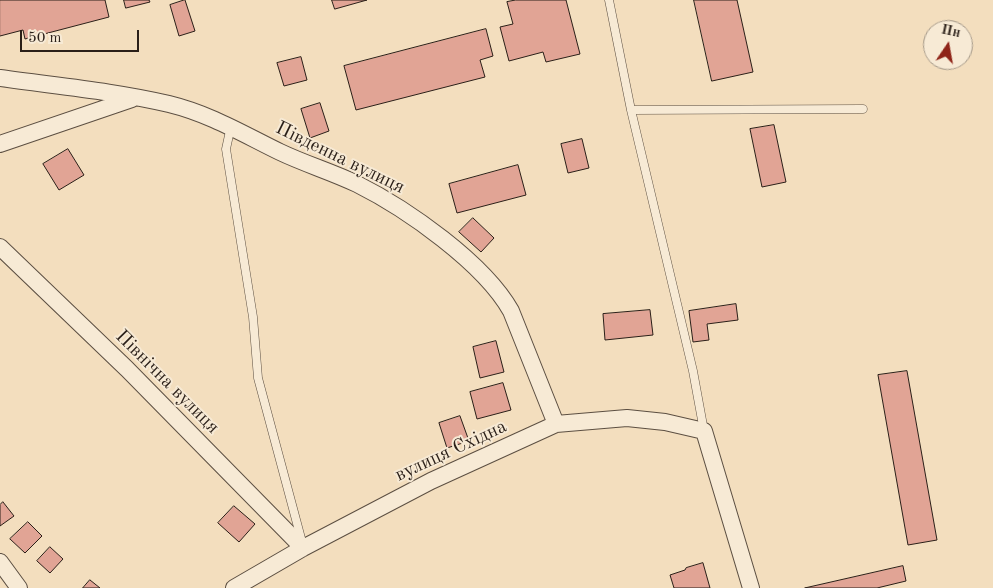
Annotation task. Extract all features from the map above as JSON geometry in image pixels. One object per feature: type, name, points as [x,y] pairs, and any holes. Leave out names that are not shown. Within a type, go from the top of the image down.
[{"type":"street","name":"Південна вулиця","points":[[0,78],[136,97],[177,106],[231,126],[281,152],[356,184],[396,206],[439,236],[478,270],[500,294],[511,311],[556,424]]},
{"type":"street","points":[[0,144],[136,97]]},
{"type":"street","name":"Північна вулиця","points":[[0,247],[127,369],[304,548]]},
{"type":"street","name":"вулиця Східна","points":[[244,585],[304,548],[431,481],[556,424],[627,418],[665,422],[704,431]]},
{"type":"street","points":[[704,431],[751,588]]},
{"type":"street","points":[[0,562],[19,588]]},
{"type":"lane","points":[[609,0],[630,110],[691,362],[704,431]]},
{"type":"lane","points":[[630,110],[863,109]]},
{"type":"lane","points":[[231,126],[226,149],[252,316],[258,378],[304,548]]},
{"type":"building","points":[[0,0],[105,0],[109,17],[25,39],[23,30],[0,36]]},
{"type":"building","points":[[124,0],[149,0],[150,2],[126,8]]},
{"type":"building","points":[[185,0],[195,31],[179,36],[170,5]]},
{"type":"building","points":[[332,0],[367,0],[335,9]]},
{"type":"building","points":[[516,0],[566,0],[580,54],[546,62],[543,52],[509,61],[500,27],[513,24],[507,2]]},
{"type":"building","points":[[694,0],[737,0],[753,72],[712,81]]},
{"type":"building","points":[[486,29],[493,56],[480,60],[485,77],[356,110],[344,66]]},
{"type":"building","points":[[301,57],[307,80],[284,86],[277,63]]},
{"type":"building","points":[[320,103],[329,131],[310,138],[301,109]]},
{"type":"building","points":[[774,125],[786,182],[762,187],[750,129]]},
{"type":"building","points":[[582,139],[589,168],[568,173],[561,144]]},
{"type":"building","points":[[68,149],[84,175],[59,190],[43,164]]},
{"type":"building","points":[[518,165],[526,195],[457,213],[449,184]]},
{"type":"building","points":[[473,218],[494,238],[481,252],[459,232]]},
{"type":"building","points":[[736,304],[738,320],[707,324],[709,340],[693,342],[689,311]]},
{"type":"building","points":[[650,310],[653,335],[605,340],[603,314]]},
{"type":"building","points":[[496,341],[504,372],[480,378],[473,347]]},
{"type":"building","points":[[907,371],[937,540],[908,545],[878,375]]},
{"type":"building","points":[[503,383],[511,410],[477,419],[470,392]]},
{"type":"building","points":[[460,416],[469,441],[447,448],[439,423]]},
{"type":"building","points":[[3,502],[14,516],[0,526],[0,505]]},
{"type":"building","points":[[234,506],[255,524],[239,542],[218,523]]},
{"type":"building","points":[[28,522],[42,536],[25,553],[10,539]]},
{"type":"building","points":[[50,547],[63,559],[50,573],[37,561]]},
{"type":"building","points":[[703,563],[710,588],[674,588],[670,575]]},
{"type":"building","points":[[903,566],[906,581],[877,588],[805,588]]},
{"type":"building","points":[[90,580],[100,588],[83,588]]}]
